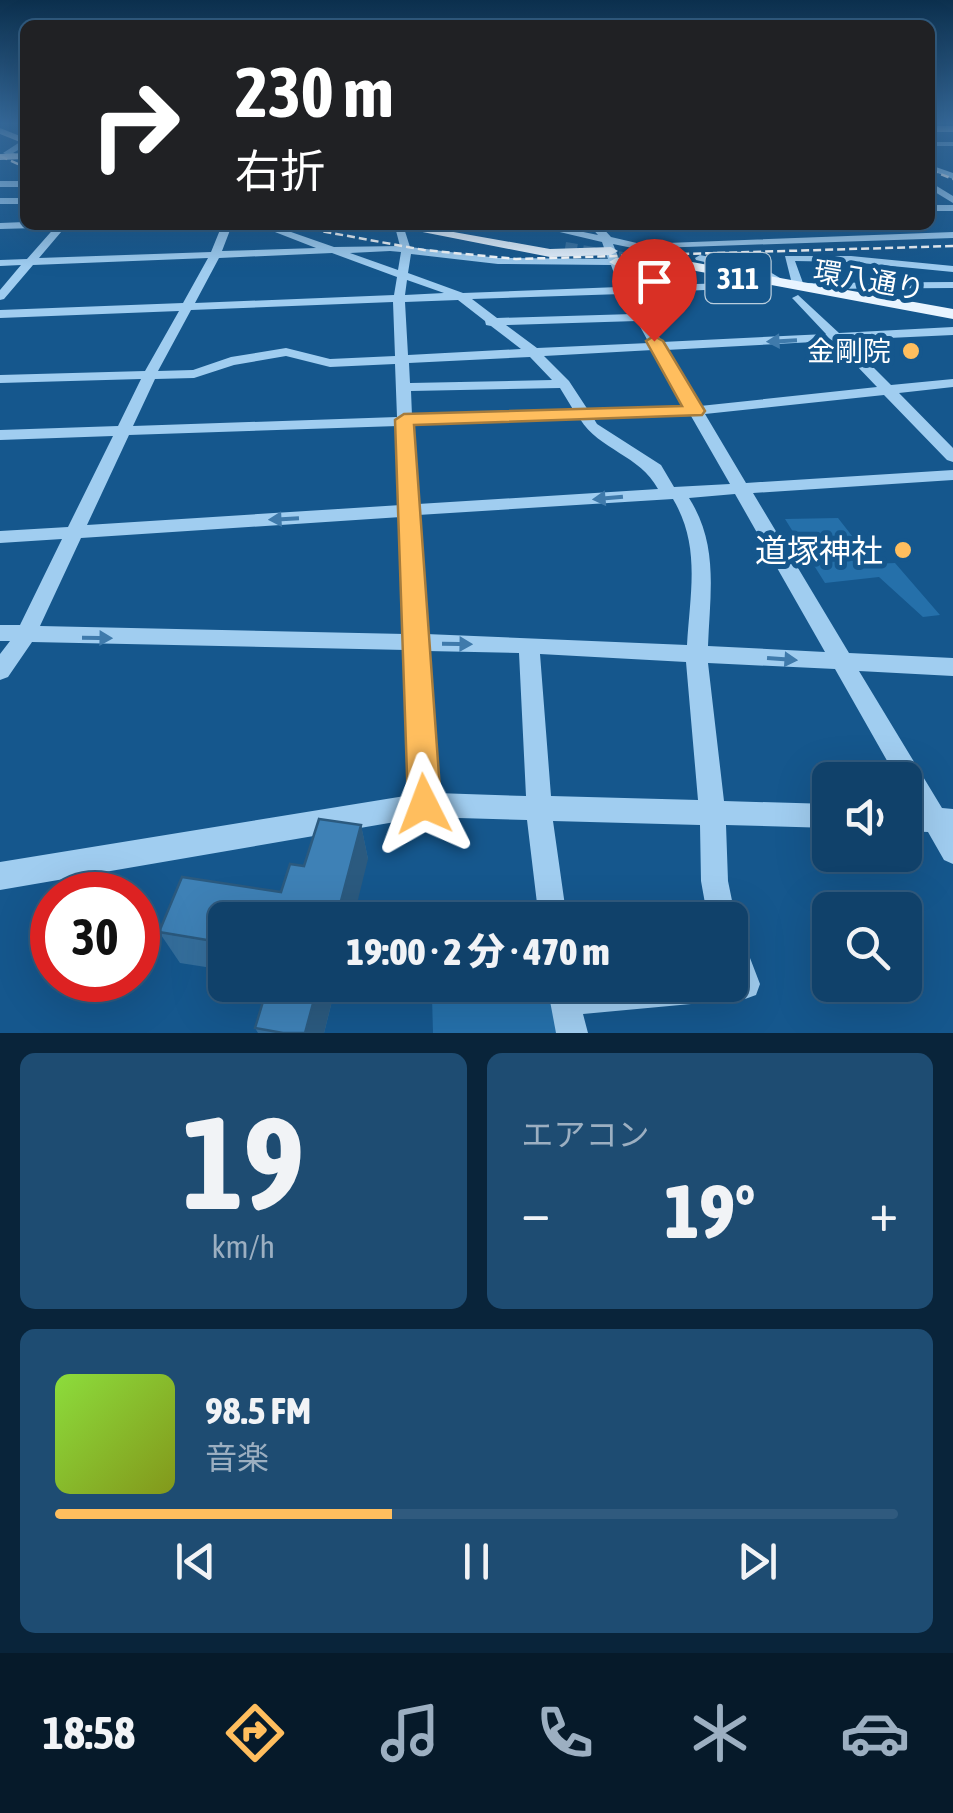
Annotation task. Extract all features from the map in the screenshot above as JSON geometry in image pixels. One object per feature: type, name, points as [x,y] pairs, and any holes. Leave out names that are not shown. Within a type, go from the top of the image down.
[{"type":"main road","points":[[424,230],[550,253],[567,249]]},
{"type":"main road","points":[[463,230],[613,257],[631,270],[652,259],[778,281],[952,324]]},
{"type":"main road","points":[[478,230],[567,249]]},
{"type":"main road","points":[[652,259],[729,286],[801,289],[895,301],[952,324]]},
{"type":"main road","name":"環八通り","points":[[652,259],[952,324]]},
{"type":"street","points":[[0,296],[58,230]]},
{"type":"street","points":[[0,671],[24,636],[151,372],[225,230]]},
{"type":"street","points":[[277,230],[459,295],[533,352],[564,384],[599,433],[659,472],[699,527],[705,577],[697,654],[712,811],[716,902]]},
{"type":"street","points":[[403,230],[406,250],[399,297],[424,804]]},
{"type":"street","points":[[547,230],[613,257]]},
{"type":"street","points":[[597,230],[626,291],[740,489],[842,662],[943,821],[953,851]]},
{"type":"street","points":[[895,230],[953,284]]},
{"type":"street","points":[[652,259],[654,232]]},
{"type":"street","points":[[0,263],[338,250],[406,250],[498,261],[652,259],[729,236],[953,235]]},
{"type":"street","points":[[700,258],[761,271],[778,281]]},
{"type":"street","points":[[953,269],[851,259],[789,258],[801,289],[838,338],[953,457]]},
{"type":"street","points":[[836,284],[825,267],[855,268]]},
{"type":"street","points":[[801,289],[836,284],[953,284]]},
{"type":"street","points":[[881,284],[895,301]]},
{"type":"street","points":[[0,314],[729,286]]},
{"type":"street","points":[[490,322],[640,316]]},
{"type":"street","points":[[0,380],[151,372],[194,374],[232,361],[286,352],[330,363],[402,360],[838,338],[952,324]]},
{"type":"street","points":[[0,435],[695,411],[953,383]]},
{"type":"street","points":[[403,387],[564,384]]},
{"type":"street","points":[[0,537],[953,475]]},
{"type":"street","points":[[0,633],[529,646],[953,667]]},
{"type":"street","points":[[529,646],[539,808],[551,902]]},
{"type":"street","points":[[0,876],[424,804],[812,815]]},
{"type":"street","points":[[565,1002],[572,1033]]},
{"type":"shaded area","points":[[838,518],[874,564],[895,563],[940,615],[923,617],[879,577],[825,583],[785,519]]},
{"type":"shaded area","points":[[432,1002],[564,1002],[572,1033],[433,1033]]},
{"type":"building","points":[[319,819],[361,825],[341,902],[208,902],[208,940],[160,932],[182,877],[281,892],[290,864],[304,866]]},
{"type":"building","points":[[263,1002],[313,1002],[305,1033],[255,1028]]},
{"type":"tunnel","points":[[565,248],[664,265]]},
{"type":"railway","points":[[935,172],[953,179]]},
{"type":"railway","points":[[315,230],[424,250],[516,259],[953,246]]},
{"type":"place","name":"金剛院","points":[[911,351]]},
{"type":"place","name":"道塚神社","points":[[903,550]]},
{"type":"route","points":[[424,804],[404,420],[695,411],[654,341]]}]
